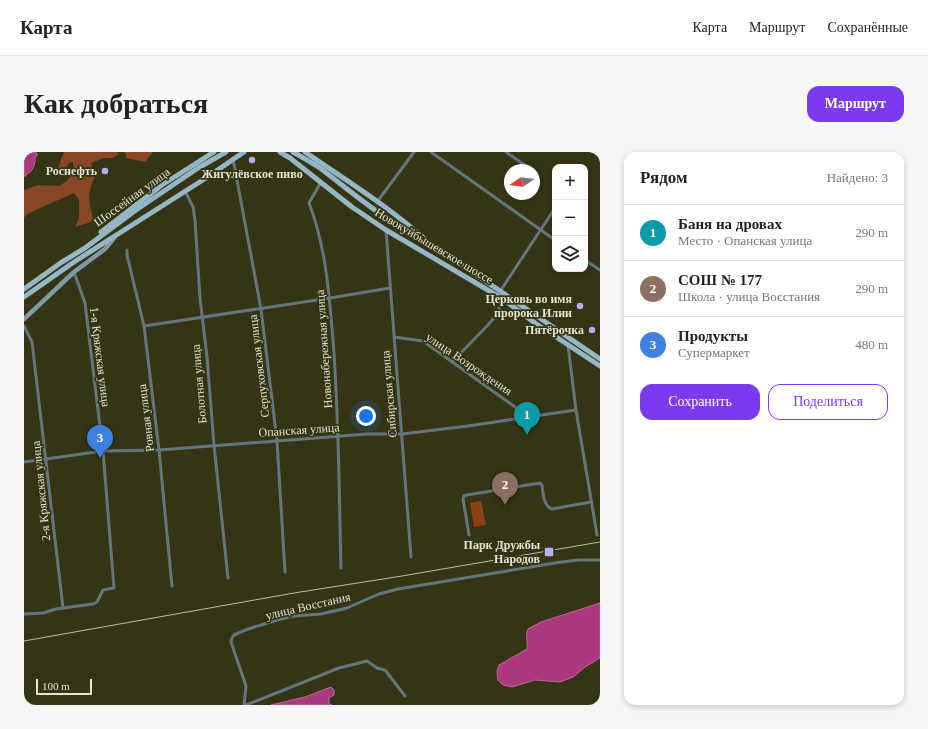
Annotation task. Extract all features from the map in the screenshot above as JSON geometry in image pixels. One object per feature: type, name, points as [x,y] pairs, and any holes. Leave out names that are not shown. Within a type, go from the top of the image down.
[{"type":"main road","name":"Шоссейная улица","points":[[85,248],[92,239],[162,185],[214,152]]},
{"type":"main road","name":"Шоссейная улица","points":[[24,289],[62,262],[85,248],[136,210],[198,168],[226,152]]},
{"type":"main road","points":[[233,160],[240,153],[250,152]]},
{"type":"main road","name":"Новокуйбышевское шоссе","points":[[280,152],[290,158],[352,207],[386,230],[503,299],[600,366]]},
{"type":"main road","points":[[290,158],[293,152]]},
{"type":"main road","name":"Новокуйбышевское шоссе","points":[[293,152],[318,167],[387,219],[428,242],[501,290],[600,359]]},
{"type":"main road","name":"Новокуйбышевское шоссе","points":[[305,152],[416,230],[428,242]]},
{"type":"main road","name":"Шоссейная улица","points":[[24,297],[74,262],[114,238],[233,160]]},
{"type":"main road","name":"Шоссейная улица","points":[[24,319],[74,272],[105,249],[114,238]]},
{"type":"street","points":[[377,202],[414,152]]},
{"type":"street","points":[[431,152],[552,238]]},
{"type":"street","points":[[506,152],[523,164]]},
{"type":"street","name":"Серпуховская улица","points":[[233,160],[261,309],[277,440],[285,572]]},
{"type":"street","name":"Новонабережная улица","points":[[321,182],[309,203],[317,223],[330,298],[335,363],[341,568]]},
{"type":"street","name":"Болотная улица","points":[[185,191],[193,208],[195,220],[202,318],[228,578]]},
{"type":"street","points":[[501,290],[552,213]]},
{"type":"street","name":"Сибирская улица","points":[[386,230],[411,557]]},
{"type":"street","name":"Ровная улица","points":[[128,250],[127,255],[133,284],[144,326],[159,450],[172,586]]},
{"type":"street","points":[[588,262],[600,270]]},
{"type":"street","name":"1-я Кряжская улица","points":[[63,608],[93,604],[97,602],[103,590],[114,588],[104,451],[85,303],[74,272]]},
{"type":"street","points":[[144,326],[390,288]]},
{"type":"street","points":[[452,362],[498,314],[503,299]]},
{"type":"street","name":"2-я Кряжская улица","points":[[24,326],[32,342],[47,459],[63,608]]},
{"type":"street","name":"улица Возрождения","points":[[394,337],[423,341],[529,417]]},
{"type":"street","points":[[568,345],[576,410],[597,535]]},
{"type":"street","name":"Опанская улица","points":[[24,462],[104,451],[159,450],[277,440],[402,434],[576,410]]},
{"type":"street","points":[[469,535],[463,499],[464,496],[467,495],[540,482],[542,484],[546,504],[548,508],[552,510],[591,502]]},
{"type":"street","name":"улица Восстания","points":[[245,705],[246,686],[231,642],[234,635],[248,629],[295,616],[321,614],[347,608],[379,594],[398,589],[567,561],[600,560]]},
{"type":"street","points":[[24,614],[43,613],[63,608]]},
{"type":"street","points":[[245,705],[339,668],[367,661],[377,668],[385,670],[405,696]]},
{"type":"shaded area","points":[[24,152],[37,153],[33,168],[26,174],[26,176],[24,176]]},
{"type":"shaded area","points":[[64,152],[117,152],[119,154],[113,158],[104,158],[91,163],[95,177],[90,189],[89,199],[94,221],[75,227],[79,219],[79,200],[74,193],[27,214],[24,218],[24,190],[38,185],[59,186],[67,181],[74,171],[73,162],[69,163],[63,174],[57,173]]},
{"type":"shaded area","points":[[124,152],[153,152],[145,162],[126,158],[126,154]]},
{"type":"shaded area","points":[[481,501],[486,525],[474,527],[470,503]]},
{"type":"shaded area","points":[[600,603],[600,658],[585,667],[573,677],[560,682],[535,680],[512,687],[503,685],[498,680],[497,672],[499,665],[527,649],[528,629],[541,622]]},
{"type":"shaded area","points":[[331,687],[334,690],[334,695],[329,698],[329,704],[332,705],[271,705],[305,697]]},
{"type":"railway","points":[[24,641],[294,593],[600,542]]},
{"type":"place","name":"Жигулёвское пиво","points":[[252,160]]},
{"type":"place","name":"Роснефть","points":[[105,171]]},
{"type":"place","name":"Церковь во имя пророка Илии","points":[[580,306]]},
{"type":"place","name":"Пятёрочка","points":[[592,330]]},
{"type":"place","name":"Баня на дровах","points":[[527,435]]},
{"type":"place","name":"Продукты","points":[[100,458]]},
{"type":"place","name":"СОШ № 177","points":[[505,505]]},
{"type":"place","name":"Парк Дружбы Народов","points":[[549,552]]}]
